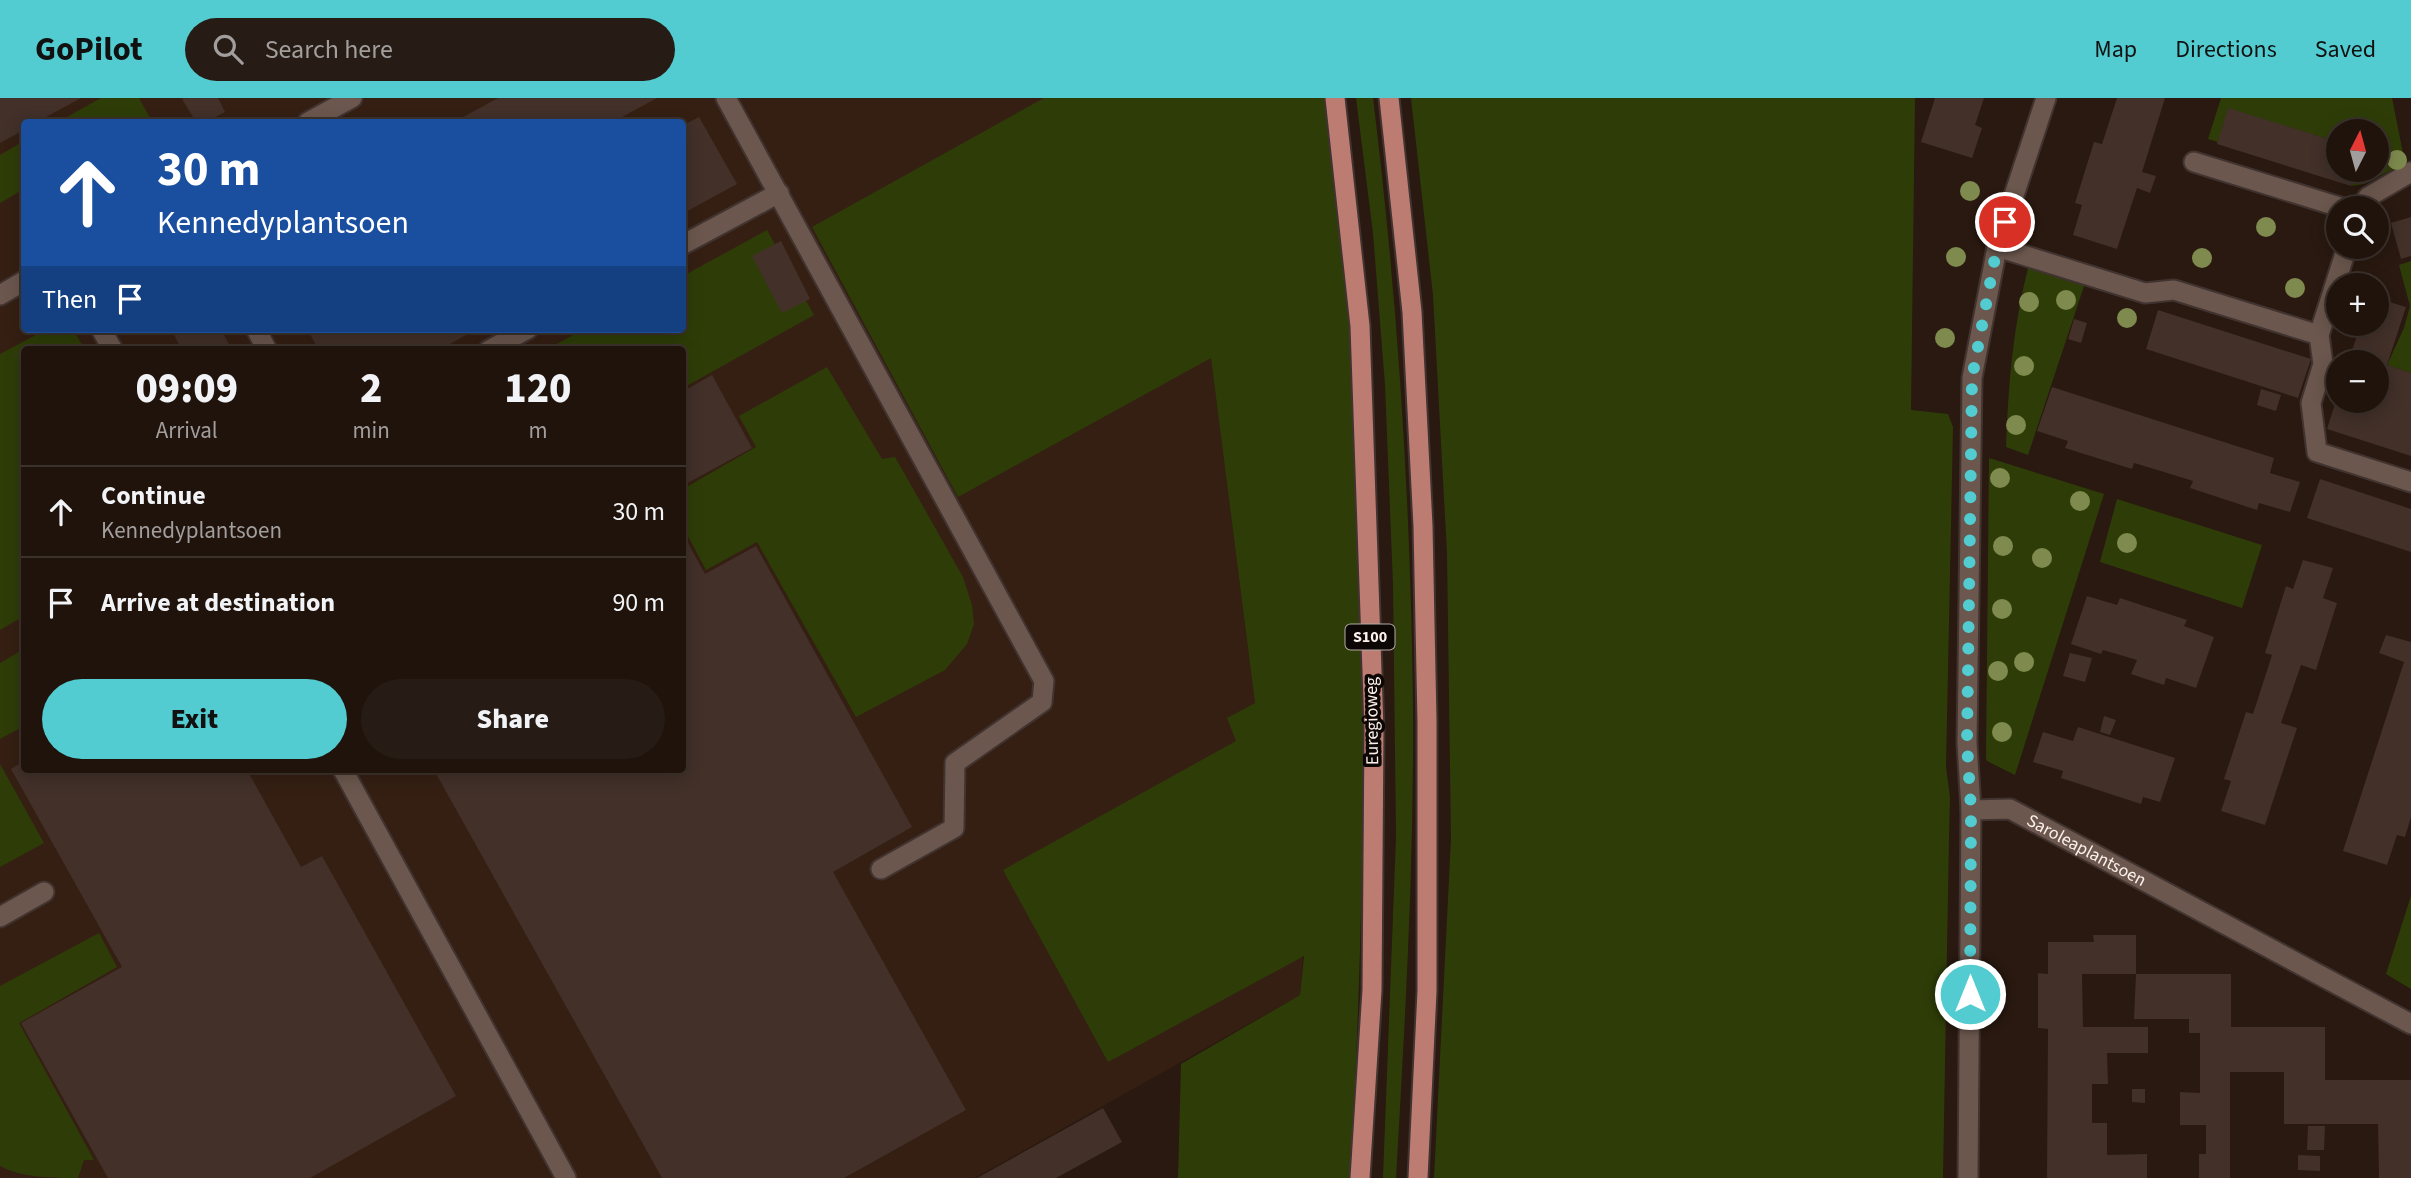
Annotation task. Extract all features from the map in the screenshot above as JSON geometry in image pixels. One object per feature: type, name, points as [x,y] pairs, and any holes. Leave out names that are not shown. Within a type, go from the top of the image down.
[{"type":"main road","name":"Euregioweg","points":[[1335,98],[1360,326],[1374,729],[1372,990],[1360,1178]]},
{"type":"main road","points":[[1389,98],[1412,312],[1423,526],[1427,722],[1427,991],[1418,1178]]},
{"type":"street","points":[[314,119],[352,98]]},
{"type":"street","points":[[726,98],[1044,681],[1042,702],[955,763],[954,828],[881,869]]},
{"type":"street","points":[[1968,1178],[1971,810],[1967,743],[1972,378],[1997,247],[2046,98]]},
{"type":"street","points":[[2194,162],[2326,203]]},
{"type":"street","points":[[2370,196],[2411,172]]},
{"type":"street","points":[[686,244],[779,194]]},
{"type":"street","points":[[1997,247],[2145,293],[2174,290],[2319,335]]},
{"type":"street","points":[[2343,259],[2319,335],[2323,364],[2311,403],[2317,452],[2411,482]]},
{"type":"street","points":[[0,295],[21,283]]},
{"type":"street","points":[[496,346],[521,333]]},
{"type":"street","points":[[345,773],[566,1178]]},
{"type":"street","name":"Saroleaplantsoen","points":[[1971,810],[2010,809],[2411,1024]]},
{"type":"street","points":[[0,917],[44,892]]},
{"type":"shaded area","points":[[0,98],[1152,98],[1211,357],[1255,703],[1228,718],[1306,920],[1300,995],[975,1178],[0,1178]]},
{"type":"green space","points":[[101,98],[139,98],[150,118],[148,119],[63,119]]},
{"type":"green space","points":[[1044,98],[1324,98],[1352,367],[1363,637],[1361,908],[1351,1178],[1178,1178],[1181,1064],[1300,995],[1304,956],[1108,1062],[1003,870],[1236,741],[1227,718],[1255,703],[1211,358],[958,497],[812,227]]},
{"type":"green space","points":[[1356,98],[1373,98],[1382,174],[1402,404],[1409,557],[1413,711],[1412,828],[1396,1178],[1383,1178],[1396,837],[1393,584],[1385,385],[1373,233]]},
{"type":"green space","points":[[1411,98],[1915,98],[1911,410],[1948,414],[1953,427],[1946,767],[1950,797],[1943,1178],[1434,1178],[1451,839],[1447,553],[1433,295]]},
{"type":"green space","points":[[2221,98],[2392,98],[2405,163],[2389,171],[2389,119],[2326,119],[2326,138],[2228,109],[2218,142],[2208,139]]},
{"type":"green space","points":[[21,143],[21,191],[0,203],[0,155]]},
{"type":"green space","points":[[2352,182],[2368,182],[2364,184],[2351,186]]},
{"type":"green space","points":[[767,230],[814,315],[686,386],[686,346],[553,346],[577,333],[686,333],[686,274]]},
{"type":"green space","points":[[2411,261],[2411,373],[2389,366],[2410,306],[2399,265]]},
{"type":"green space","points":[[2028,268],[2084,286],[2028,455],[2006,447],[2012,357]]},
{"type":"green space","points":[[39,333],[75,333],[83,346],[21,346],[21,618],[0,630],[0,354]]},
{"type":"green space","points":[[827,367],[882,459],[895,457],[963,577],[972,605],[974,624],[967,644],[945,670],[856,717],[757,542],[706,570],[686,533],[686,487],[756,447],[739,416]]},
{"type":"green space","points":[[1989,458],[2104,494],[2015,775],[1986,758]]},
{"type":"green space","points":[[2117,499],[2262,545],[2242,608],[2100,562]]},
{"type":"green space","points":[[21,651],[21,728],[0,739],[0,663]]},
{"type":"green space","points":[[0,764],[44,843],[0,867]]},
{"type":"green space","points":[[2411,896],[2411,989],[2386,974]]},
{"type":"green space","points":[[99,933],[117,967],[19,1023],[94,1160],[84,1160],[78,1178],[38,1176],[9,1170],[0,1166],[0,986]]},
{"type":"building","points":[[0,98],[81,98],[42,119],[21,119],[21,132],[0,143]]},
{"type":"building","points":[[218,98],[225,112],[212,119],[194,119],[182,99]]},
{"type":"building","points":[[498,98],[657,98],[618,119],[460,119]]},
{"type":"building","points":[[1935,98],[1984,98],[1975,125],[1982,128],[1972,158],[1921,142]]},
{"type":"building","points":[[2117,98],[2165,98],[2142,172],[2156,176],[2150,193],[2137,188],[2117,249],[2073,235],[2082,205],[2075,203],[2094,142],[2102,144]]},
{"type":"building","points":[[2228,108],[2326,138],[2326,178],[2217,144]]},
{"type":"building","points":[[699,117],[737,184],[686,212],[686,124]]},
{"type":"building","points":[[2411,217],[2411,256],[2401,259],[2391,223]]},
{"type":"building","points":[[781,241],[810,299],[782,313],[752,256]]},
{"type":"building","points":[[2389,302],[2406,307],[2389,359],[2389,350],[2352,350],[2357,336],[2389,336]]},
{"type":"building","points":[[2158,310],[2311,359],[2298,398],[2146,349]]},
{"type":"building","points":[[2074,319],[2087,323],[2081,343],[2068,339]]},
{"type":"building","points":[[173,333],[223,333],[230,346],[180,346]]},
{"type":"building","points":[[309,333],[470,333],[446,346],[317,346]]},
{"type":"building","points":[[2389,366],[2411,373],[2411,456],[2327,429],[2332,413],[2389,413]]},
{"type":"building","points":[[712,375],[752,448],[686,484],[686,390]]},
{"type":"building","points":[[2052,387],[2274,458],[2270,473],[2300,482],[2290,512],[2259,503],[2257,510],[2190,488],[2193,481],[2134,463],[2132,469],[2065,448],[2068,441],[2037,431]]},
{"type":"building","points":[[2261,389],[2281,395],[2276,411],[2257,405]]},
{"type":"building","points":[[2320,479],[2411,509],[2411,552],[2307,518]]},
{"type":"building","points":[[686,539],[705,574],[756,546],[912,827],[833,872],[966,1110],[844,1178],[662,1178],[436,773],[686,773]]},
{"type":"building","points":[[2303,560],[2333,568],[2323,598],[2337,603],[2316,670],[2301,665],[2281,723],[2297,728],[2265,825],[2221,811],[2231,781],[2224,779],[2246,712],[2253,714],[2272,655],[2265,653],[2286,586],[2293,589]]},
{"type":"building","points":[[2087,596],[2117,605],[2120,598],[2187,620],[2184,626],[2214,637],[2196,688],[2166,678],[2164,685],[2131,674],[2137,660],[2103,650],[2101,654],[2071,644]]},
{"type":"building","points":[[2386,635],[2411,642],[2411,817],[2405,837],[2397,835],[2387,865],[2343,851],[2404,662],[2379,653]]},
{"type":"building","points":[[2070,653],[2092,658],[2085,682],[2063,676]]},
{"type":"building","points":[[2104,716],[2116,720],[2110,735],[2100,732]]},
{"type":"building","points":[[2078,727],[2175,758],[2160,802],[2143,797],[2141,804],[2061,778],[2063,771],[2033,762],[2043,732],[2073,741]]},
{"type":"building","points":[[21,763],[21,773],[249,773],[301,867],[322,856],[456,1096],[310,1178],[108,1178],[21,1023],[122,967],[11,769]]},
{"type":"building","points":[[2093,935],[2136,935],[2136,974],[2082,974],[2083,1027],[2148,1027],[2148,1053],[2107,1053],[2108,1084],[2092,1084],[2092,1123],[2107,1123],[2107,1155],[2147,1154],[2147,1178],[2047,1178],[2048,1029],[2038,1028],[2038,973],[2048,974],[2048,942],[2094,942]]},
{"type":"building","points":[[2136,974],[2231,974],[2231,1027],[2325,1027],[2325,1080],[2411,1080],[2411,1178],[2379,1178],[2378,1124],[2284,1124],[2284,1072],[2230,1072],[2230,1178],[2199,1178],[2199,1154],[2206,1154],[2206,1125],[2180,1125],[2180,1092],[2200,1093],[2200,1033],[2189,1033],[2189,1019],[2134,1019]]},
{"type":"building","points":[[2132,1089],[2145,1089],[2145,1103],[2132,1102]]},
{"type":"building","points":[[1103,1108],[1122,1142],[1056,1178],[977,1178]]},
{"type":"building","points":[[2308,1126],[2325,1126],[2324,1150],[2307,1150]]},
{"type":"building","points":[[2298,1155],[2320,1156],[2320,1171],[2298,1170]]},
{"type":"route","points":[[1970,994],[1971,810],[1967,743],[1972,378],[1997,247],[2005,222]]}]
